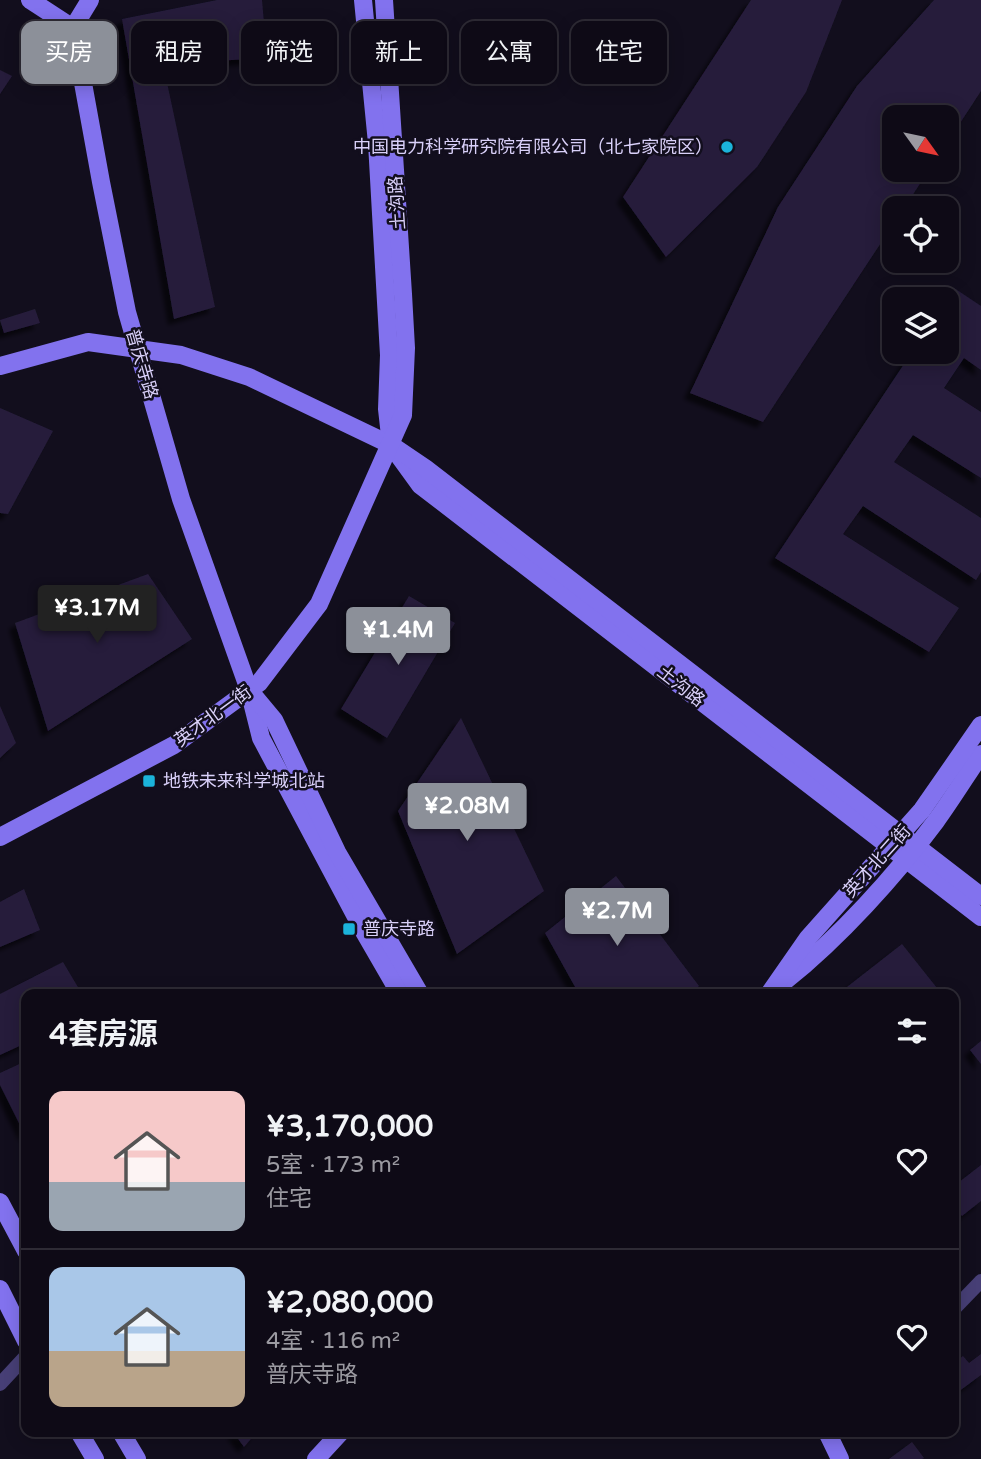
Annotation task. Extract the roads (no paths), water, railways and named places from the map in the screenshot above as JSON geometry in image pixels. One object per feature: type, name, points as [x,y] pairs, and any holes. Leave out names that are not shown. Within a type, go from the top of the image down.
[{"type":"street","points":[[30,0],[62,21]]},
{"type":"street","points":[[77,21],[90,0]]},
{"type":"street","name":"土沟路","points":[[363,0],[377,143],[389,355],[387,409],[391,445],[420,485],[903,846],[981,896]]},
{"type":"street","name":"土沟路","points":[[384,0],[405,348],[403,415],[391,445]]},
{"type":"street","name":"普庆寺路","points":[[83,84],[127,312],[181,499],[249,690],[261,738],[397,989]]},
{"type":"street","points":[[0,366],[88,342],[181,355],[249,377],[391,445]]},
{"type":"street","name":"英才北一街","points":[[0,837],[174,745],[259,683],[319,604],[391,445]]},
{"type":"street","name":"普庆寺路","points":[[249,690],[274,720],[337,852],[417,989]]},
{"type":"street","name":"英才北二街","points":[[903,846],[922,810],[981,725]]},
{"type":"street","name":"英才北二街","points":[[772,989],[808,937],[903,846],[936,821],[981,754]]},
{"type":"street","name":"土沟路","points":[[903,846],[981,917]]},
{"type":"street","points":[[0,1202],[21,1242]]},
{"type":"street","points":[[0,1289],[21,1331]]},
{"type":"street","points":[[959,1305],[978,1291]]},
{"type":"street","points":[[0,1384],[21,1361]]},
{"type":"street","points":[[82,1437],[94,1459]]},
{"type":"street","points":[[124,1437],[137,1459]]},
{"type":"street","points":[[316,1459],[336,1437]]},
{"type":"street","points":[[831,1437],[840,1459]]},
{"type":"place","name":"中国电力科学研究院有限公司（北七家院区）","points":[[727,147]]},
{"type":"place","name":"地铁未来科学城北站","points":[[149,781]]},
{"type":"place","name":"普庆寺路","points":[[349,929]]}]
